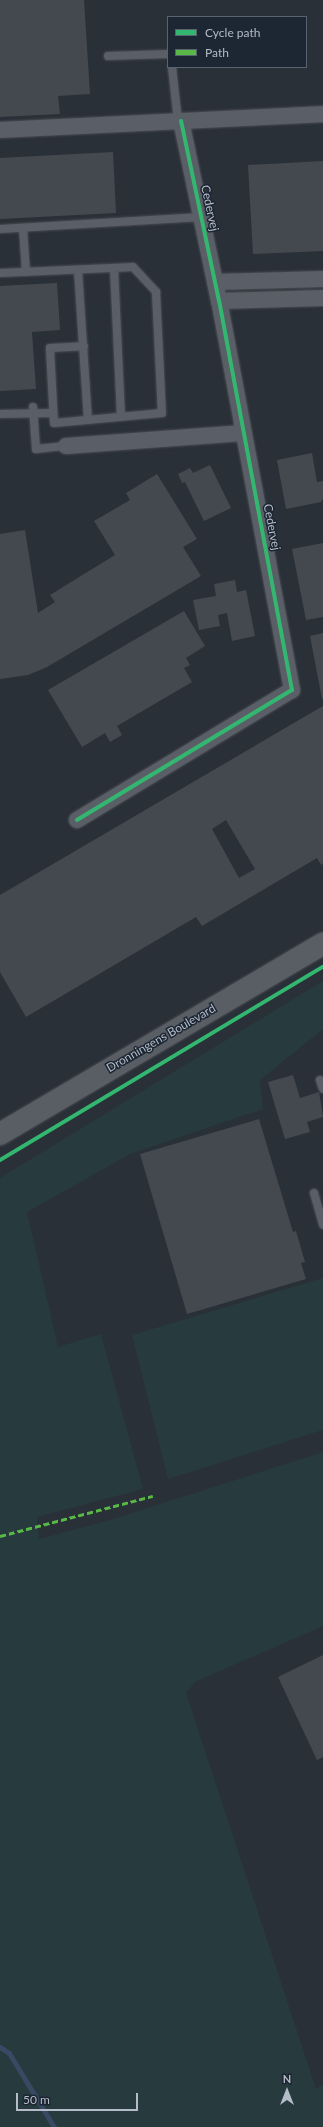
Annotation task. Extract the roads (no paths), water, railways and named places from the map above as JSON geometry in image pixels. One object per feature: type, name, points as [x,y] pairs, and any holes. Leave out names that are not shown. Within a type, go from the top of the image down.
[{"type":"main road","name":"Dronningens Boulevard","points":[[0,1134],[323,944]]},
{"type":"street","points":[[0,130],[323,114]]},
{"type":"street","name":"Cedervej","points":[[77,820],[292,690],[219,301],[202,217],[179,121]]},
{"type":"street","points":[[215,282],[323,279]]},
{"type":"street","points":[[219,301],[323,298]]},
{"type":"street","points":[[66,446],[244,433]]},
{"type":"lane","points":[[108,56],[167,54]]},
{"type":"lane","points":[[172,68],[179,121]]},
{"type":"lane","points":[[0,229],[202,217]]},
{"type":"lane","points":[[23,228],[26,272]]},
{"type":"lane","points":[[0,273],[133,267],[156,292],[162,413],[54,423],[50,348],[84,346]]},
{"type":"lane","points":[[114,268],[121,417]]},
{"type":"lane","points":[[78,270],[88,420]]},
{"type":"lane","points":[[0,414],[34,410],[53,412]]},
{"type":"lane","points":[[34,410],[36,449],[66,446]]},
{"type":"lane","points":[[320,1080],[323,1089]]},
{"type":"lane","points":[[314,1193],[323,1225]]},
{"type":"waterway","points":[[0,2047],[9,2053],[54,2127]]}]
